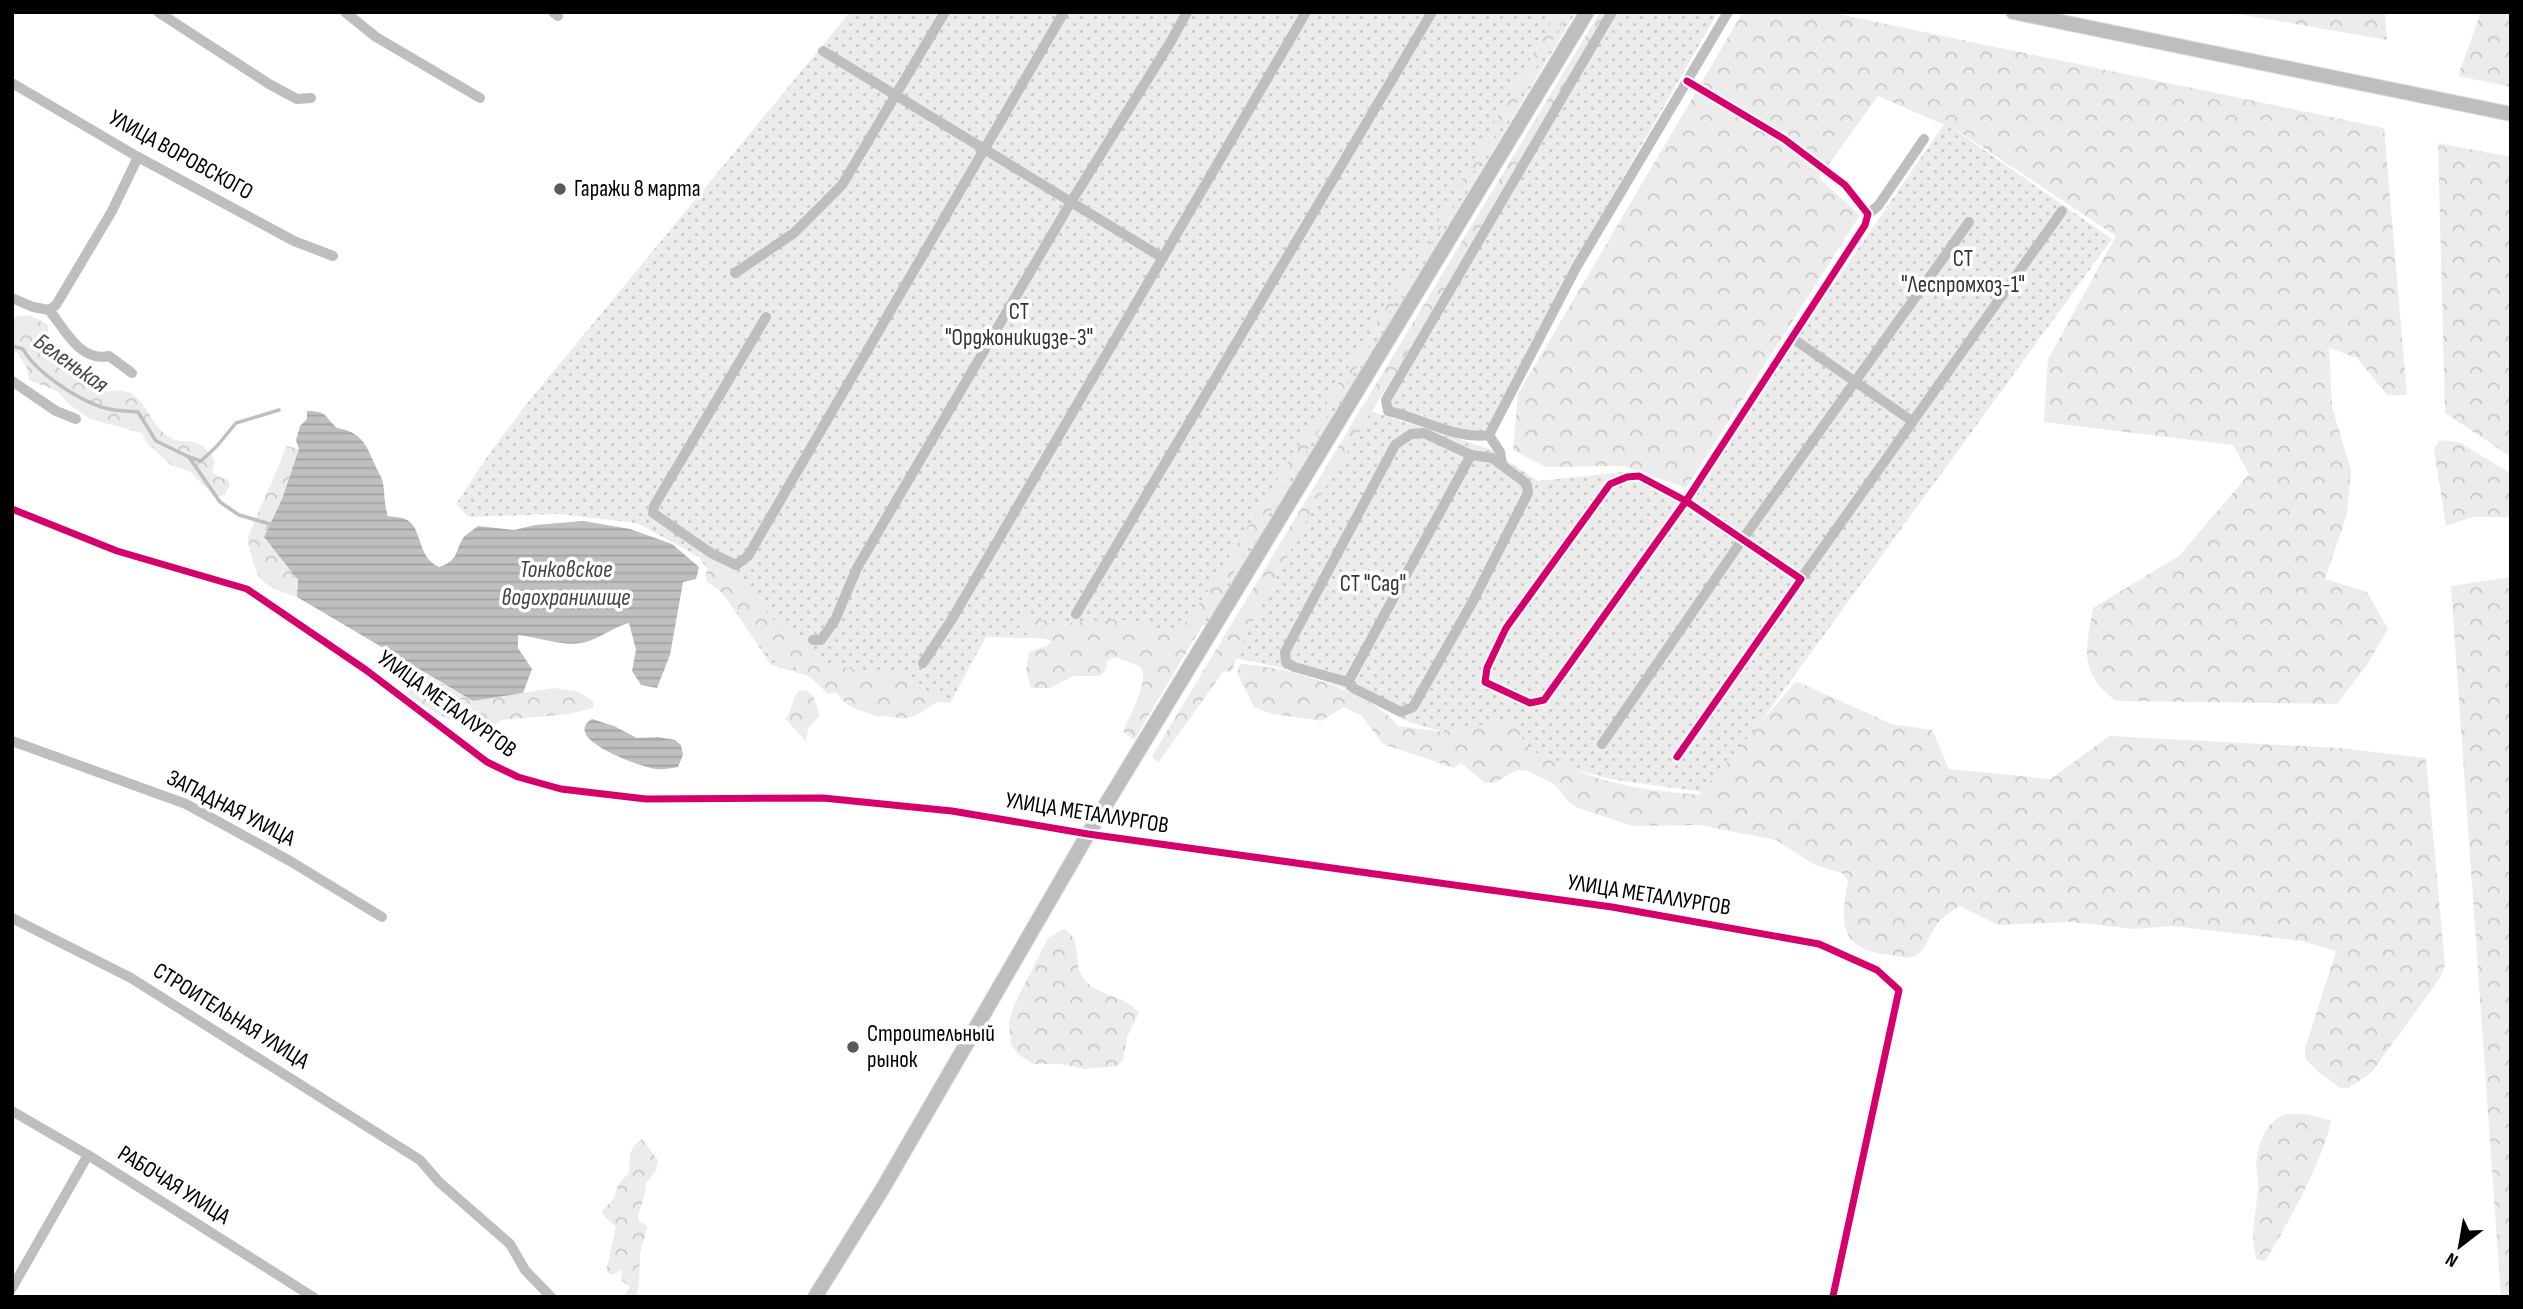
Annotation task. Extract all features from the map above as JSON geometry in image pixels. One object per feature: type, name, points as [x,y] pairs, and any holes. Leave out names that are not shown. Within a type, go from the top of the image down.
[{"type":"main road","points":[[815,1297],[883,1188],[1088,834],[1587,12]]},
{"type":"main road","points":[[2013,12],[2511,114]]},
{"type":"street","points":[[158,12],[269,84],[297,99],[311,98]]},
{"type":"street","points":[[345,12],[376,37],[480,97]]},
{"type":"street","points":[[734,273],[794,233],[842,185],[945,12]]},
{"type":"street","points":[[766,317],[654,506],[653,513],[711,553],[736,565],[748,556],[1064,12]]},
{"type":"street","points":[[813,640],[821,640],[835,620],[857,568],[1071,202],[1187,12]]},
{"type":"street","points":[[923,663],[952,619],[1306,12]]},
{"type":"street","points":[[1076,614],[1432,12]]},
{"type":"street","points":[[1489,435],[1475,437],[1388,411],[1386,400],[1612,12]]},
{"type":"street","points":[[1489,435],[1577,266],[1728,12]]},
{"type":"street","points":[[823,51],[1163,258]]},
{"type":"street","points":[[1687,81],[1784,139],[1846,185],[1868,214]]},
{"type":"street","name":"УЛИЦА ВОРОВСКОГО","points":[[12,83],[138,157],[294,241],[333,256]]},
{"type":"street","points":[[1801,579],[1686,501],[1639,476],[1626,477],[1610,484],[1506,628],[1487,668],[1485,682],[1530,703],[1544,699],[1686,501],[1865,225],[1868,214],[1878,206],[1924,139]]},
{"type":"street","points":[[49,310],[56,305],[112,211],[138,157]]},
{"type":"street","points":[[1677,757],[2062,211]]},
{"type":"street","points":[[1602,744],[1742,540],[1969,222]]},
{"type":"street","points":[[12,298],[49,310],[83,352],[98,358],[109,356],[132,373]]},
{"type":"street","points":[[1791,338],[1912,421]]},
{"type":"street","points":[[12,381],[56,411],[76,419]]},
{"type":"street","points":[[1424,433],[1471,455],[1492,458],[1502,464],[1527,485],[1528,493],[1413,707],[1401,712],[1353,688],[1348,682],[1294,667],[1286,662],[1285,652],[1395,444],[1412,434],[1424,433]]},
{"type":"street","points":[[1489,435],[1500,452],[1502,464]]},
{"type":"street","points":[[1348,682],[1471,455]]},
{"type":"street","name":"УЛИЦА МЕТАЛЛУРГОВ","points":[[12,509],[117,551],[247,589],[366,670],[487,762],[518,778],[561,789],[646,799],[823,798],[952,811],[1088,834],[1612,907],[1819,944],[1877,970],[1899,990],[1833,1296]]},
{"type":"street","name":"ЗАПАДНАЯ УЛИЦА","points":[[12,741],[186,804],[290,861],[382,917]]},
{"type":"street","name":"СТРОИТЕЛЬНАЯ УЛИЦА","points":[[12,918],[131,978],[420,1160],[439,1182],[510,1244],[525,1270],[551,1297]]},
{"type":"street","name":"РАБОЧАЯ УЛИЦА","points":[[12,1111],[89,1155],[313,1297]]},
{"type":"street","points":[[12,1288],[89,1155]]},
{"type":"green space","name":"СТ \"Орджоникидзе-3\"","points":[[850,12],[1576,12],[1209,623],[1162,642],[986,637],[950,703],[880,697],[771,665],[699,557],[637,523],[558,514],[468,517],[456,504],[529,401]]},
{"type":"green space","points":[[1557,12],[1569,12],[1134,740],[1123,731],[1141,691],[1141,667],[1115,657],[1107,661],[1106,669],[1100,676],[1073,676],[1050,688],[1031,688],[1026,670],[1029,652],[1052,641],[1026,633],[1016,620],[1025,618],[1068,623],[1113,619],[1166,631],[1174,630],[1190,619],[1424,247]]},
{"type":"green space","points":[[1600,12],[1616,12],[1313,508],[1240,647],[1232,671],[1223,672],[1158,763],[1152,756]]},
{"type":"green space","points":[[1616,12],[1718,12],[1574,263],[1487,430],[1460,430],[1415,413],[1392,408],[1392,399]]},
{"type":"green space","points":[[1743,12],[1828,12],[2384,128],[2407,395],[2387,395],[2357,358],[2329,348],[2332,407],[2351,470],[2347,514],[2325,579],[2367,592],[2388,629],[2367,665],[2337,704],[2116,701],[2095,680],[2090,670],[2087,648],[2093,608],[2180,555],[2249,474],[2233,445],[2044,422],[2048,359],[2116,236],[1958,131],[1878,96],[1819,178],[1860,215],[1686,488],[1624,466],[1546,467],[1513,450],[1518,394]]},
{"type":"green space","points":[[2227,12],[2385,12],[2387,40]]},
{"type":"green space","points":[[2481,12],[2511,12],[2511,87],[2458,76]]},
{"type":"green space","points":[[1945,123],[2112,239],[1709,793],[1610,779],[1408,722],[1362,697],[1318,679],[1220,655],[1361,408],[1490,449],[1538,481],[1624,472],[1652,480],[1684,500]]},
{"type":"green space","points":[[2438,143],[2511,157],[2511,457],[2445,413]]},
{"type":"green space","points":[[12,314],[14,317],[30,315],[48,325],[50,353],[58,365],[108,392],[120,391],[136,397],[165,434],[178,440],[196,443],[208,451],[215,461],[212,473],[228,480],[230,484],[225,495],[215,497],[189,471],[171,465],[147,443],[142,433],[90,419],[69,404],[57,391],[29,380],[27,368],[17,352],[12,355]]},
{"type":"green space","points":[[2440,440],[2459,442],[2511,474],[2511,517],[2472,517],[2446,526],[2434,449]]},
{"type":"green space","points":[[287,446],[299,449],[282,499],[264,537],[298,580],[297,597],[273,588],[261,579],[252,559],[248,537]]},
{"type":"green space","points":[[719,561],[736,574],[776,622],[810,641],[821,660],[862,670],[906,672],[909,682],[924,690],[941,693],[938,701],[910,717],[876,717],[849,705],[836,692],[828,694],[763,642],[718,589],[707,582],[705,575],[711,564]]},
{"type":"green space","points":[[2511,577],[2511,1297],[2501,1297],[2451,586]]},
{"type":"green space","points":[[1240,664],[1279,669],[1348,692],[1369,702],[1398,726],[1445,732],[1472,725],[1492,725],[1507,716],[1514,718],[1521,725],[1523,739],[1529,748],[1553,761],[1619,784],[1699,795],[1796,681],[1892,724],[1932,730],[1949,769],[2051,779],[2109,736],[2340,748],[2426,758],[2445,965],[2440,978],[2371,1073],[2348,1088],[2340,1088],[2318,1072],[2305,1058],[2305,1049],[2336,951],[2302,941],[2172,926],[2134,929],[2071,922],[1999,925],[1959,906],[1938,923],[1917,955],[1904,957],[1873,952],[1852,941],[1847,932],[1844,910],[1848,881],[1842,873],[1815,865],[1776,840],[1699,825],[1633,826],[1578,808],[1570,803],[1553,783],[1527,771],[1517,770],[1494,783],[1485,783],[1461,763],[1454,768],[1383,744],[1361,715],[1344,707],[1321,721],[1273,714],[1254,707],[1237,673]]},
{"type":"green space","points":[[421,672],[473,701],[553,688],[577,691],[594,702],[593,708],[570,714],[502,720],[485,731],[473,729],[439,715],[408,696],[407,689],[419,679]]},
{"type":"green space","points":[[807,690],[813,696],[820,715],[808,729],[806,742],[786,719],[798,691]]},
{"type":"green space","points":[[1063,929],[1069,933],[1076,945],[1078,965],[1083,978],[1095,989],[1127,1002],[1139,1013],[1127,1037],[1123,1060],[1117,1066],[1085,1069],[1061,1064],[1033,1064],[1018,1054],[1011,1045],[1009,1022],[1014,1005],[1048,938]]},
{"type":"green space","points":[[2286,1114],[2304,1114],[2331,1120],[2321,1154],[2294,1211],[2265,1261],[2257,1260],[2253,1234],[2258,1190],[2258,1150],[2270,1125]]},
{"type":"green space","points":[[642,1139],[658,1160],[656,1171],[646,1183],[638,1220],[647,1226],[640,1255],[638,1292],[636,1297],[623,1297],[630,1287],[621,1280],[622,1270],[612,1275],[606,1272],[616,1227],[602,1214],[613,1199],[619,1183],[629,1174],[632,1150]]},
{"type":"water","name":"Тонковское водохранилище","points":[[307,411],[322,413],[337,428],[351,432],[361,439],[382,481],[388,516],[403,518],[411,523],[427,556],[439,567],[454,558],[464,537],[478,526],[514,530],[535,525],[583,521],[630,529],[672,544],[699,567],[696,579],[683,582],[670,655],[657,688],[641,685],[632,671],[636,650],[629,623],[594,639],[572,644],[518,635],[518,648],[532,669],[523,693],[473,701],[297,597],[298,580],[264,537],[282,499],[299,449],[296,440],[300,426],[307,419]]},
{"type":"water","points":[[592,719],[614,726],[637,738],[658,737],[675,740],[681,745],[683,755],[678,767],[656,769],[606,751],[586,735],[585,727]]},
{"type":"waterway","name":"Беленькая","points":[[12,346],[23,349],[38,368],[73,394],[98,406],[138,412],[156,441],[189,457],[220,502],[239,515],[270,524]]},
{"type":"waterway","points":[[189,457],[201,461],[236,423],[279,410]]},
{"type":"cycle path","points":[[1677,757],[1801,579],[1686,501],[1544,700],[1530,703],[1485,682],[1487,668],[1506,628],[1610,484],[1627,477],[1639,476],[1686,501],[1865,225],[1868,214],[1845,185],[1784,139],[1687,81]]},
{"type":"cycle path","points":[[12,509],[117,551],[247,589],[366,670],[487,762],[518,777],[561,789],[646,799],[823,798],[952,811],[1088,834],[1612,907],[1819,944],[1877,970],[1899,990],[1833,1296]]},
{"type":"place","name":"Гаражи 8 марта","points":[[560,189]]},
{"type":"place","name":"Строительный рынок","points":[[853,1047]]},
{"type":"park label","name":"СТ \"Леспромхоз-1\"","points":[[1963,272]]},
{"type":"park label","name":"СТ \"Сад\"","points":[[1373,584]]}]
